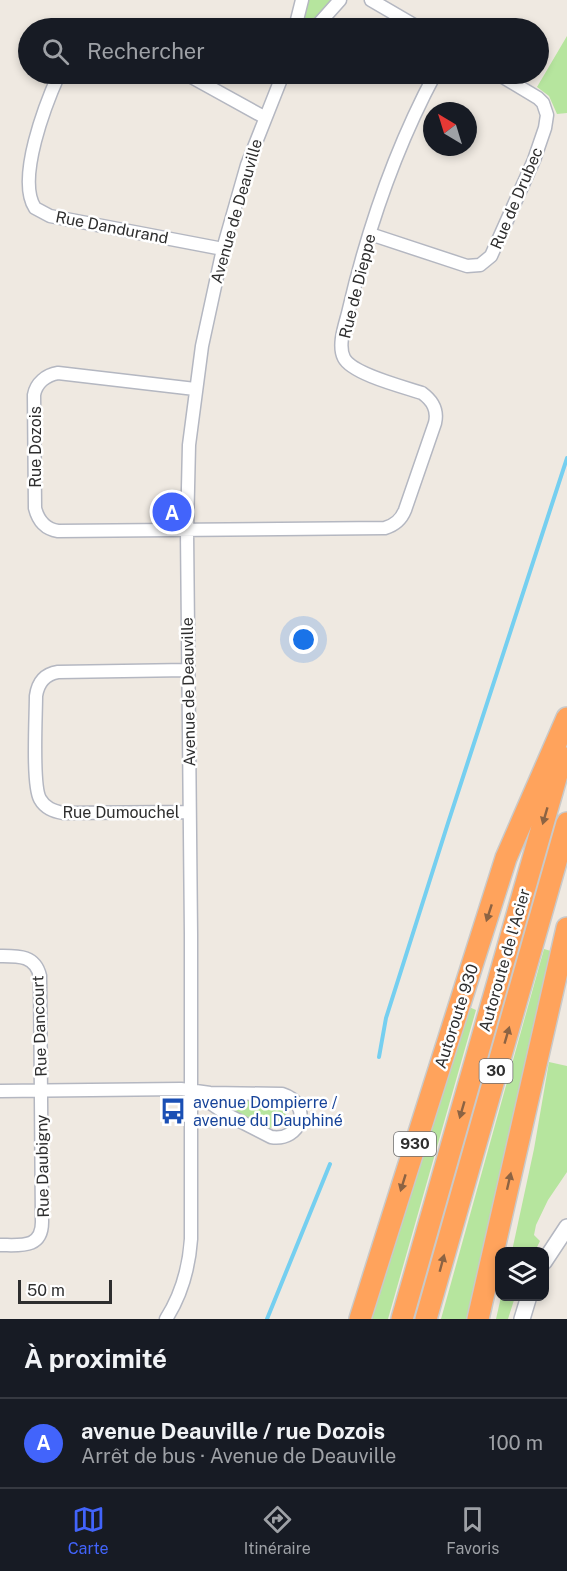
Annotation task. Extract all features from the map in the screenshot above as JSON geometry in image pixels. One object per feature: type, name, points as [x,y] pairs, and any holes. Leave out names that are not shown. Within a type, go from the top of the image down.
[{"type":"highway","name":"Autoroute 930","points":[[360,1319],[506,858],[567,718]]},
{"type":"highway","name":"Autoroute de l'Acier","points":[[402,1319],[567,739]]},
{"type":"highway","name":"Autoroute de l'Acier","points":[[426,1319],[567,822]]},
{"type":"highway","points":[[478,1319],[567,928]]},
{"type":"highway","points":[[352,1319],[372,1280]]},
{"type":"street","points":[[298,18],[302,0]]},
{"type":"street","points":[[324,18],[340,0]]},
{"type":"street","points":[[371,0],[402,18]]},
{"type":"street","name":"Rue Dandurand","points":[[55,84],[40,123],[32,155],[29,191],[35,208],[39,212],[223,249]]},
{"type":"street","points":[[204,84],[264,117]]},
{"type":"street","name":"Avenue de Deauville","points":[[166,1319],[183,1285],[190,1252],[188,464],[195,390],[223,249],[247,165],[279,84]]},
{"type":"street","name":"Rue de Dieppe","points":[[187,531],[385,528],[395,523],[402,515],[435,423],[436,413],[433,403],[426,396],[356,369],[344,358],[342,337],[354,285],[397,156],[430,84]]},
{"type":"street","name":"Rue de Drubec","points":[[370,234],[467,266],[480,265],[491,256],[534,160],[548,115],[538,98],[515,84]]},
{"type":"street","name":"Rue Dozois","points":[[187,531],[58,531],[46,527],[35,508],[34,395],[42,381],[58,373],[195,390]]},
{"type":"street","name":"Rue Dumouchel","points":[[188,670],[58,672],[46,676],[39,683],[36,696],[36,785],[41,801],[46,807],[63,813],[189,812]]},
{"type":"street","name":"Rue Dancourt","points":[[0,956],[28,958],[38,970],[41,982],[41,1090]]},
{"type":"street","points":[[0,1090],[191,1090],[210,1093],[282,1094],[298,1105],[300,1117],[296,1128],[287,1136],[271,1137],[228,1115],[191,1090]]},
{"type":"street","name":"Rue Daubigny","points":[[0,1245],[28,1244],[42,1231],[41,1090]]},
{"type":"street","points":[[549,1254],[567,1227]]},
{"type":"street","points":[[522,1319],[527,1301]]},
{"type":"green space","points":[[308,0],[331,0],[316,18],[303,18]]},
{"type":"green space","points":[[567,36],[567,113],[557,114],[549,96],[537,87],[539,84],[549,84],[549,67]]},
{"type":"green space","points":[[544,949],[551,951],[467,1319],[441,1319]]},
{"type":"green space","points":[[469,1007],[476,1010],[388,1319],[369,1319]]},
{"type":"green space","points":[[549,1062],[567,1066],[567,1172],[548,1200],[536,1225],[534,1235],[540,1241],[537,1247],[513,1247],[534,1149]]},
{"type":"green space","points":[[218,1100],[266,1102],[275,1104],[286,1115],[282,1123],[270,1128],[217,1103]]},
{"type":"green space","points":[[500,1301],[514,1301],[508,1319],[496,1319]]},
{"type":"waterway","points":[[379,1057],[386,1018],[567,458]]},
{"type":"waterway","points":[[267,1319],[330,1164]]},
{"type":"place","name":"avenue Deauville / rue Dozois","points":[[172,512]]},
{"type":"place","name":"avenue Dompierre / avenue du Dauphiné","points":[[173,1111]]}]
